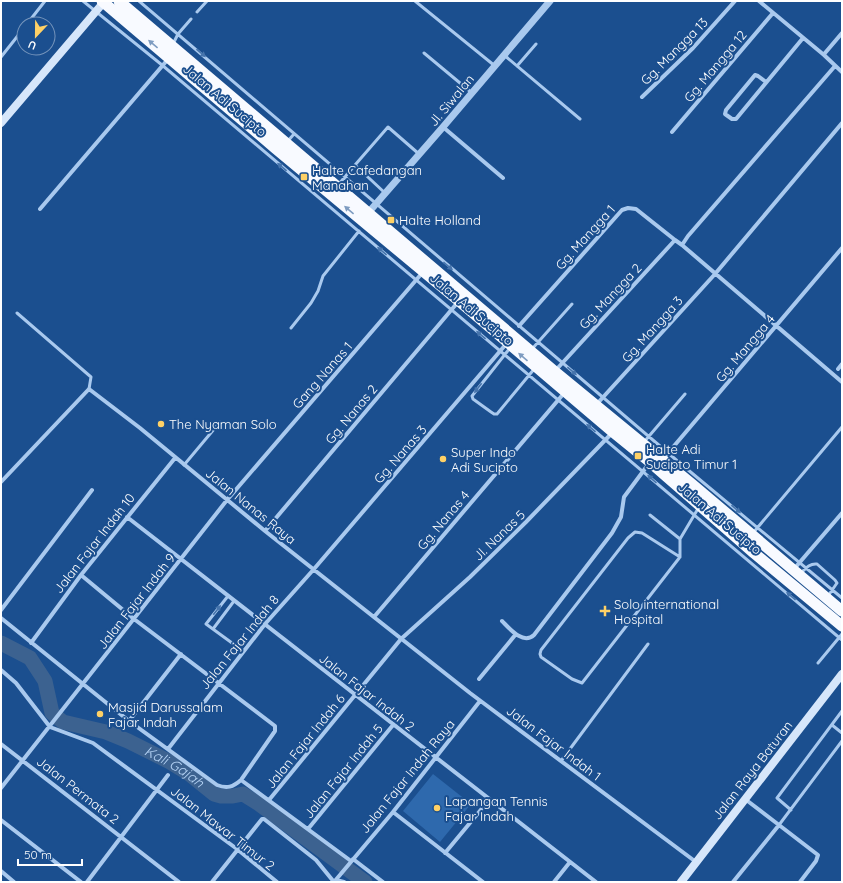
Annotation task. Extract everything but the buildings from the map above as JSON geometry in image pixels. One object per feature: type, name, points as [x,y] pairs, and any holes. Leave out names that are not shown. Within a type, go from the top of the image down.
[{"type":"highway","name":"Jalan Adi Sucipto","points":[[119,1],[167,56],[286,143],[368,213],[422,251],[423,272]]},
{"type":"highway","name":"Jalan Adi Sucipto","points":[[103,2],[423,272],[456,306],[541,365],[554,371],[600,401],[642,443],[656,460],[700,485],[830,594],[842,611]]},
{"type":"highway","name":"Jalan Adi Sucipto","points":[[423,272],[493,318],[509,343]]},
{"type":"highway","name":"Jalan Adi Sucipto","points":[[509,343],[534,346],[541,365],[561,395],[609,436],[642,443]]},
{"type":"highway","name":"Jalan Adi Sucipto","points":[[675,471],[681,497],[700,506],[730,539],[811,606],[842,626]]},
{"type":"main road","points":[[1,123],[103,2]]},
{"type":"main road","name":"Jalan Raya Baturan","points":[[682,882],[744,799],[842,674]]},
{"type":"street","name":"Jl. Siwalan","points":[[368,213],[550,1]]},
{"type":"street","name":"Gg. Mangga 13","points":[[642,97],[690,51],[735,1]]},
{"type":"street","points":[[759,1],[842,72]]},
{"type":"street","name":"Gg. Mangga 12","points":[[672,132],[773,13]]},
{"type":"street","points":[[825,53],[842,33]]},
{"type":"street","points":[[766,82],[755,75],[726,110],[725,114],[732,119],[736,119],[803,38]]},
{"type":"street","points":[[40,209],[167,56]]},
{"type":"street","points":[[682,245],[688,236],[835,66]]},
{"type":"street","name":"Gg. Mangga 3","points":[[600,401],[715,274],[842,123]]},
{"type":"street","points":[[443,127],[503,178]]},
{"type":"street","name":"Gg. Mangga 1","points":[[509,343],[622,210],[628,208],[636,209],[675,240]]},
{"type":"street","points":[[675,240],[842,382]]},
{"type":"street","name":"Gg. Mangga 2","points":[[554,371],[675,240]]},
{"type":"street","name":"Gg. Mangga 4","points":[[516,634],[527,639],[534,635],[612,533],[621,517],[624,496],[777,326],[842,248]]},
{"type":"street","name":"Gang Nanas 1","points":[[227,500],[423,272]]},
{"type":"street","name":"Gg. Nanas 2","points":[[265,531],[456,306]]},
{"type":"street","name":"Gg. Nanas 3","points":[[314,569],[509,343]]},
{"type":"street","points":[[838,369],[842,364]]},
{"type":"street","points":[[1,482],[89,389]]},
{"type":"street","name":"Jalan Nanas Raya","points":[[89,389],[401,639]]},
{"type":"street","name":"Gg. Nanas 4","points":[[374,617],[561,395]]},
{"type":"street","name":"Jl. Nanas 5","points":[[401,639],[476,572],[609,436]]},
{"type":"street","name":"Jalan Fajar Indah 10","points":[[31,643],[81,575],[175,458]]},
{"type":"street","points":[[1,610],[92,490]]},
{"type":"street","name":"Jalan Fajar Indah 9","points":[[1,788],[227,500]]},
{"type":"street","points":[[796,566],[842,513]]},
{"type":"street","name":"Jalan Fajar Indah 2","points":[[127,517],[434,758],[596,882]]},
{"type":"street","name":"Jalan Fajar Indah 8","points":[[168,749],[264,624],[314,569]]},
{"type":"street","points":[[1,618],[129,721],[217,784],[224,788],[235,785],[241,780],[276,729],[275,726],[134,619],[81,575]]},
{"type":"street","points":[[479,679],[516,634],[502,621]]},
{"type":"street","name":"Jalan Fajar Indah 6","points":[[269,800],[401,639]]},
{"type":"street","name":"Jalan Fajar Indah 1","points":[[401,639],[480,701],[696,862]]},
{"type":"street","points":[[129,721],[181,654]]},
{"type":"street","points":[[1,670],[16,683],[51,726]]},
{"type":"street","name":"Jalan Fajar Indah Raya","points":[[335,881],[393,812],[480,701]]},
{"type":"street","name":"Jalan Fajar Indah 5","points":[[308,829],[393,725]]},
{"type":"street","name":"Jalan Mawar Timur 2","points":[[51,726],[93,743],[238,849],[277,882]]},
{"type":"street","name":"Jalan Permata 2","points":[[1,744],[179,882]]},
{"type":"street","points":[[87,882],[168,775]]},
{"type":"street","points":[[241,780],[351,861],[383,882]]},
{"type":"street","points":[[744,799],[818,855],[816,861],[800,882]]},
{"type":"street","points":[[445,853],[489,800]]},
{"type":"street","points":[[393,812],[483,882]]},
{"type":"street","points":[[212,882],[260,819],[264,819],[316,860],[335,881],[344,882]]},
{"type":"street","points":[[1,820],[81,882]]},
{"type":"street","points":[[733,882],[780,825]]},
{"type":"street","points":[[554,882],[570,862]]},
{"type":"street","points":[[1,871],[14,882]]},
{"type":"street","points":[[269,882],[272,878]]},
{"type":"lane","points":[[33,16],[45,1]]},
{"type":"lane","name":"Jalan Adi Sucipto","points":[[83,1],[96,11],[167,56],[359,232],[423,272]]},
{"type":"lane","name":"Jalan Adi Sucipto","points":[[139,1],[376,204],[422,251],[437,256],[500,309],[509,343]]},
{"type":"lane","points":[[197,12],[207,1]]},
{"type":"lane","points":[[415,1],[495,66]]},
{"type":"lane","points":[[167,56],[178,34],[191,19]]},
{"type":"lane","points":[[1,57],[16,38]]},
{"type":"lane","points":[[517,66],[536,44]]},
{"type":"lane","points":[[424,53],[472,93]]},
{"type":"lane","points":[[504,55],[580,119]]},
{"type":"lane","points":[[337,186],[388,127],[420,154]]},
{"type":"lane","points":[[286,143],[294,134]]},
{"type":"lane","points":[[355,165],[386,193]]},
{"type":"lane","points":[[291,328],[311,303],[318,291],[322,276],[359,232]]},
{"type":"lane","points":[[423,272],[437,256]]},
{"type":"lane","points":[[534,346],[572,304]]},
{"type":"lane","points":[[493,318],[500,309]]},
{"type":"lane","points":[[17,313],[91,377],[89,389]]},
{"type":"lane","points":[[509,343],[472,396],[473,399],[491,412],[497,414],[541,365]]},
{"type":"lane","name":"Jalan Adi Sucipto","points":[[541,365],[562,362],[600,401]]},
{"type":"lane","points":[[626,458],[642,443],[685,394]]},
{"type":"lane","points":[[184,465],[220,422]]},
{"type":"lane","points":[[755,531],[842,427]]},
{"type":"lane","name":"Jalan Adi Sucipto","points":[[609,436],[626,458],[656,460]]},
{"type":"lane","name":"Jalan Adi Sucipto","points":[[642,443],[656,460],[675,471]]},
{"type":"lane","name":"Jalan Adi Sucipto","points":[[656,460],[662,488],[681,497],[694,516],[730,539]]},
{"type":"lane","points":[[662,488],[675,471]]},
{"type":"lane","points":[[680,557],[642,533],[633,533],[541,650],[541,657],[572,680],[582,682],[680,557],[680,539],[700,506]]},
{"type":"lane","points":[[650,515],[680,539]]},
{"type":"lane","points":[[796,566],[817,564],[837,583],[830,594]]},
{"type":"lane","name":"Jalan Adi Sucipto","points":[[830,594],[842,598]]},
{"type":"lane","points":[[228,596],[206,624],[243,651]]},
{"type":"lane","points":[[213,628],[234,601]]},
{"type":"lane","name":"Jalan Adi Sucipto","points":[[811,606],[841,639]]},
{"type":"lane","points":[[818,663],[841,639],[842,634]]},
{"type":"lane","points":[[561,761],[648,644]]},
{"type":"lane","points":[[791,810],[777,798],[842,711]]},
{"type":"lane","points":[[832,725],[842,733]]},
{"type":"lane","points":[[780,825],[842,741]]},
{"type":"shaded area","name":"Lapangan Tennis Fajar Indah","points":[[433,774],[471,804],[440,842],[403,811]]},
{"type":"waterway","name":"Kali Gajah","points":[[1,643],[30,658],[45,681],[52,713],[63,722],[106,732],[128,741],[170,762],[188,773],[214,794],[221,796],[243,794],[259,804],[365,882]]},
{"type":"place","name":"Halte Cafedangan Manahan","points":[[304,177]]},
{"type":"place","name":"Halte Holland","points":[[391,220]]},
{"type":"place","name":"The Nyaman Solo","points":[[161,424]]},
{"type":"place","name":"Halte Adi Sucipto Timur 1","points":[[638,456]]},
{"type":"place","name":"Super Indo Adi Sucipto","points":[[443,459]]},
{"type":"place","name":"Solo international Hospital","points":[[605,611]]},
{"type":"place","name":"Masjid Darussalam Fajar Indah","points":[[100,714]]},
{"type":"place","name":"Lapangan Tennis Fajar Indah","points":[[437,808]]}]
